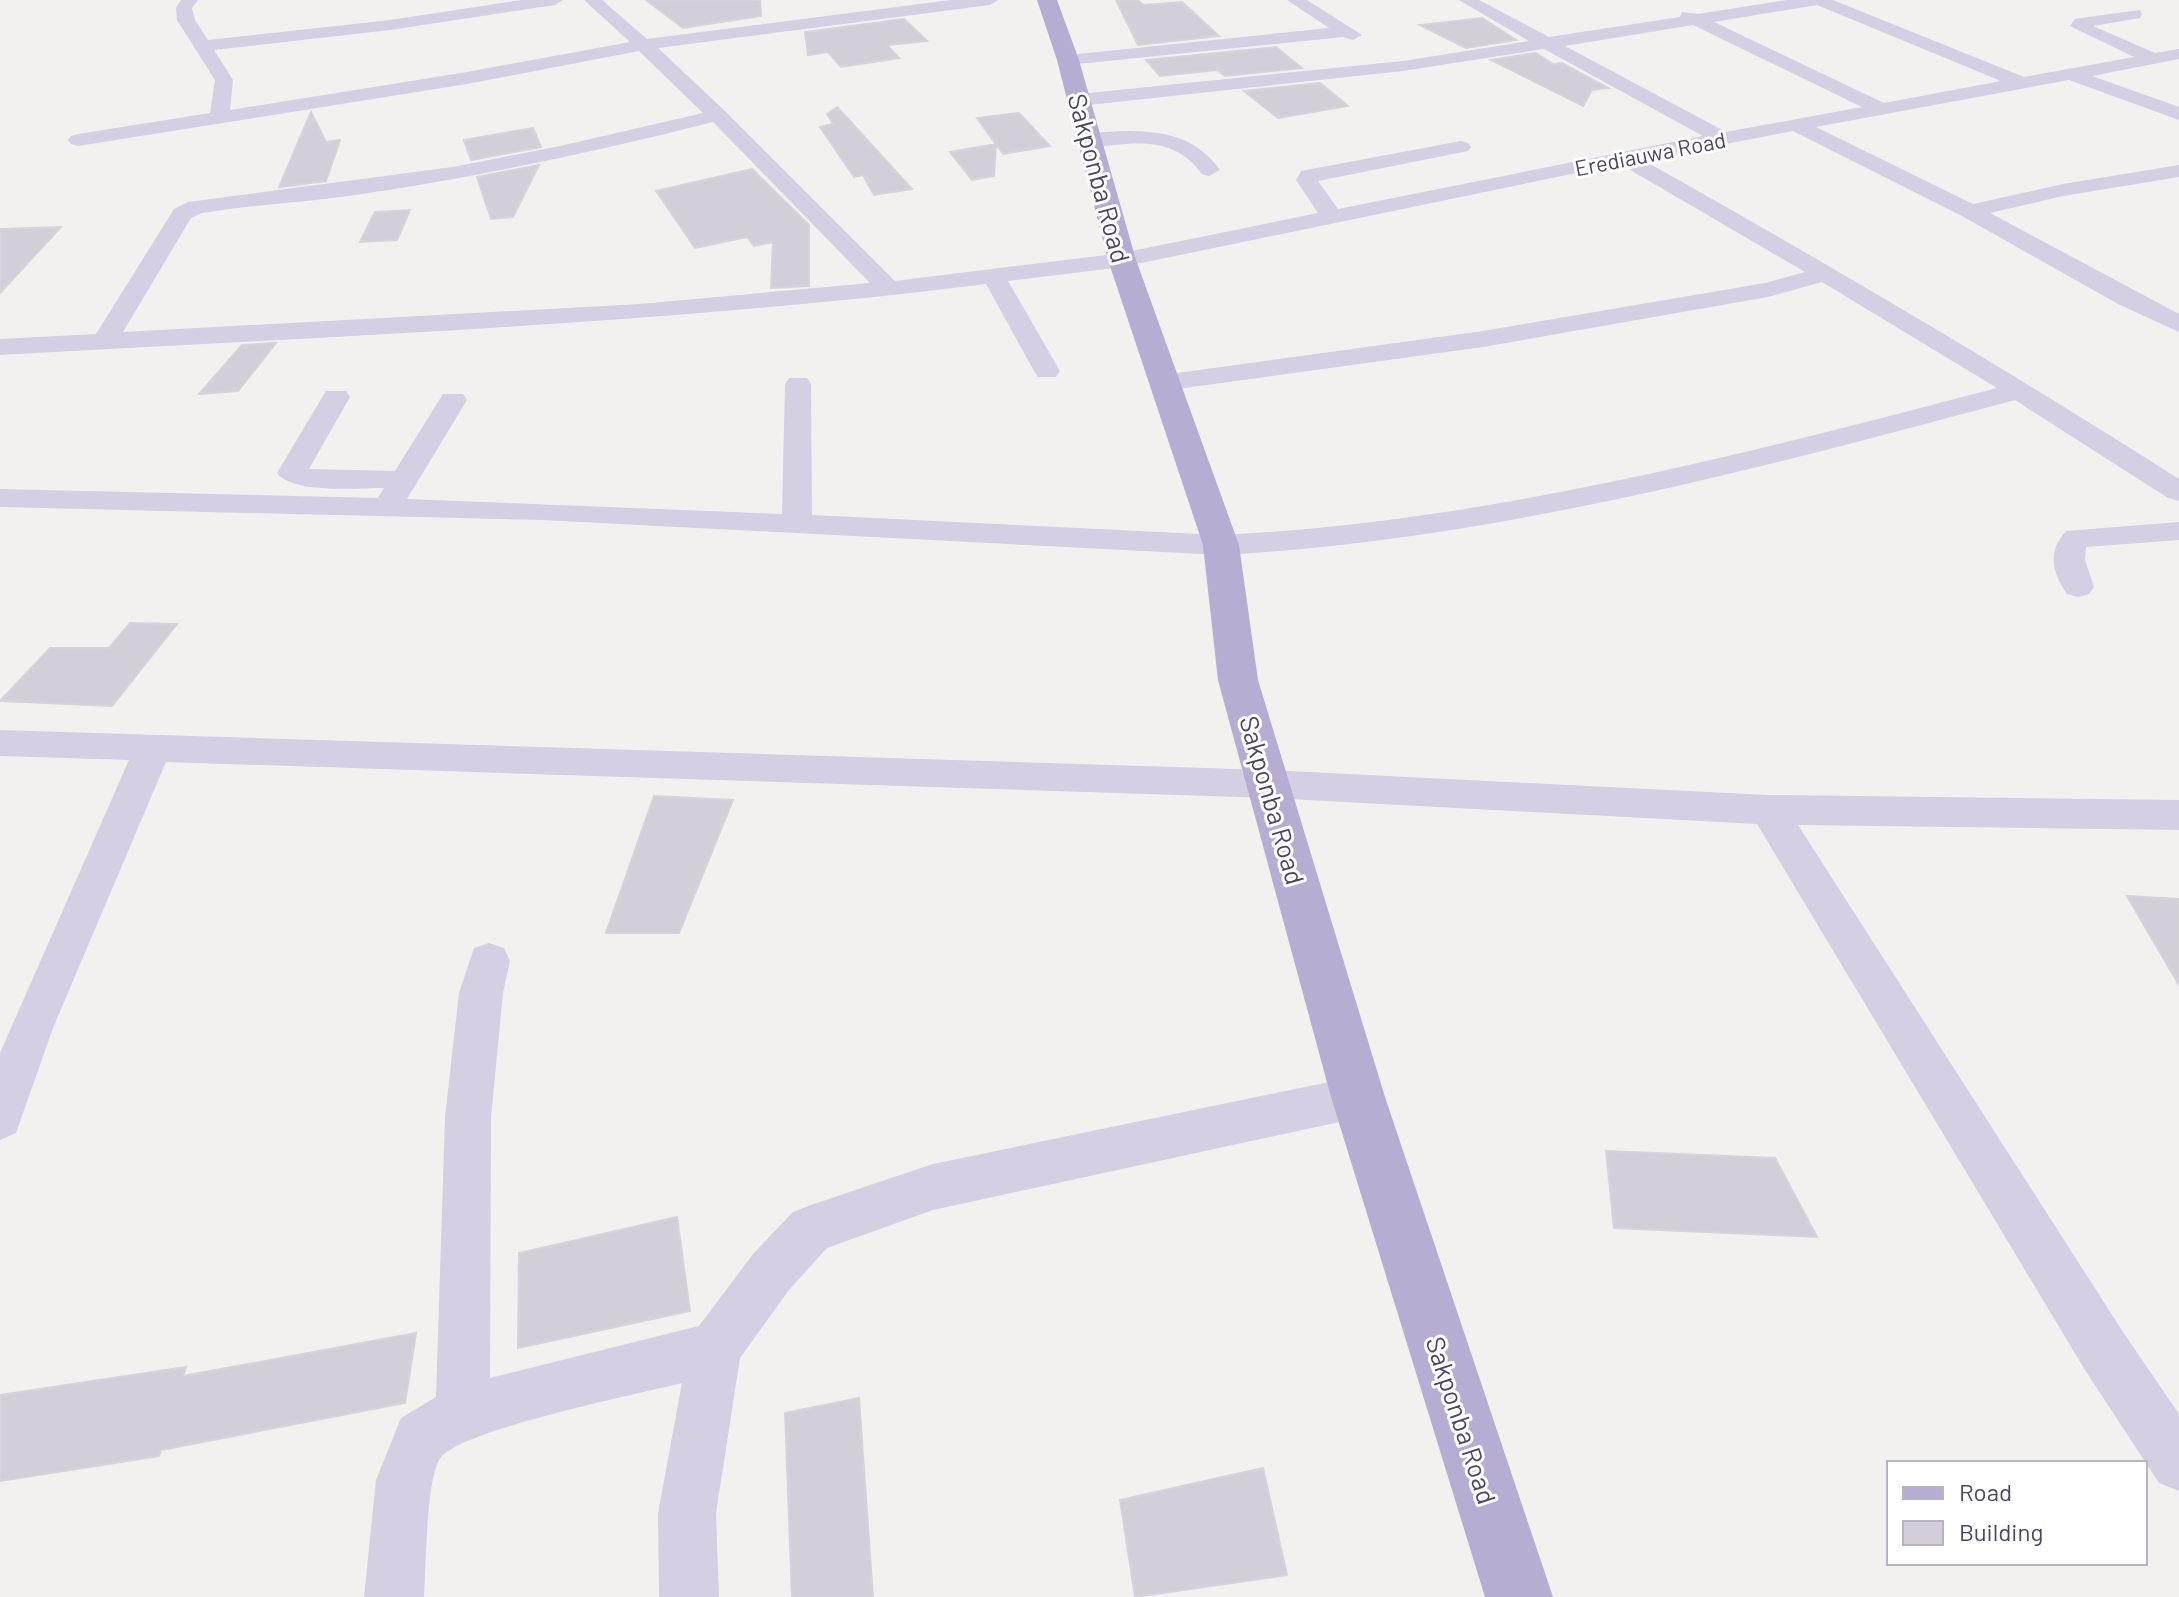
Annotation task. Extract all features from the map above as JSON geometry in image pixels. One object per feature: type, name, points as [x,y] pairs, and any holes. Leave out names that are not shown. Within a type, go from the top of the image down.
[{"type":"main road","name":"Sakponba Road","points":[[1047,0],[1079,100],[1122,260],[1221,545],[1238,680],[1358,1097],[1519,1597]]},
{"type":"street","points":[[190,0],[184,8],[186,20],[224,80],[219,119]]},
{"type":"street","points":[[202,46],[387,19],[555,0]]},
{"type":"street","points":[[592,0],[718,115],[889,289]]},
{"type":"street","points":[[78,140],[219,119],[643,45],[990,0]]},
{"type":"street","points":[[1295,0],[1403,66]]},
{"type":"street","points":[[1467,0],[1722,138]]},
{"type":"street","points":[[1079,100],[1403,66],[1818,0],[2024,84]]},
{"type":"street","points":[[1669,6],[1884,110]]},
{"type":"street","points":[[2134,14],[2081,23],[2079,26],[2154,59]]},
{"type":"street","points":[[1079,100],[1346,31]]},
{"type":"street","name":"Erediauwa Road","points":[[0,347],[640,311],[889,289],[1122,260],[1623,157],[2179,54]]},
{"type":"street","points":[[2071,75],[2179,114]]},
{"type":"street","points":[[1079,100],[1145,137],[1189,146],[1201,155],[1209,170]]},
{"type":"street","points":[[104,342],[182,214],[196,207],[291,198],[458,171],[654,132],[718,115]]},
{"type":"street","points":[[1796,125],[1970,211],[2127,299],[2179,324]]},
{"type":"street","points":[[1332,217],[1307,180],[1309,176],[1461,147]]},
{"type":"street","points":[[1623,157],[1828,273],[2022,390],[2179,492]]},
{"type":"street","points":[[1970,211],[2063,190],[2179,171]]},
{"type":"street","points":[[1163,383],[1483,339],[1768,290],[1828,273]]},
{"type":"street","points":[[994,277],[1047,371]]},
{"type":"street","points":[[797,524],[798,384]]},
{"type":"street","points":[[0,498],[387,508],[1221,545],[1335,538],[1450,522],[1592,496],[1914,420],[2022,390]]},
{"type":"street","points":[[336,397],[292,473],[306,478],[403,480]]},
{"type":"street","points":[[387,508],[453,400]]},
{"type":"street","points":[[2078,587],[2069,560],[2069,547],[2077,538],[2179,531]]},
{"type":"street","points":[[0,743],[1269,784],[1768,810],[2178,815]]},
{"type":"street","points":[[0,1118],[16,1028],[153,748]]},
{"type":"street","points":[[1768,810],[2104,1351],[2179,1463]]},
{"type":"street","points":[[463,1412],[468,1117],[481,993],[489,961]]},
{"type":"street","points":[[689,1597],[687,1513],[715,1348],[771,1272],[811,1229],[933,1187],[1358,1097]]},
{"type":"street","points":[[394,1597],[404,1480],[421,1438],[463,1412],[715,1348]]},
{"type":"building","points":[[646,0],[760,0],[761,16],[683,28]]},
{"type":"building","points":[[1116,0],[1137,0],[1144,5],[1182,2],[1219,36],[1138,45]]},
{"type":"building","points":[[1482,18],[1516,40],[1466,48],[1420,25]]},
{"type":"building","points":[[904,19],[927,41],[887,45],[899,58],[841,67],[828,52],[808,55],[805,32]]},
{"type":"building","points":[[1276,47],[1302,68],[1225,76],[1217,70],[1160,76],[1146,60]]},
{"type":"building","points":[[1536,53],[1553,64],[1562,63],[1608,88],[1592,90],[1583,106],[1491,60]]},
{"type":"building","points":[[1320,83],[1348,106],[1278,118],[1244,91]]},
{"type":"building","points":[[837,107],[912,189],[874,195],[863,175],[854,177],[820,127],[833,124],[827,114]]},
{"type":"building","points":[[311,112],[326,142],[340,140],[326,181],[279,187]]},
{"type":"building","points":[[1019,113],[1050,146],[1003,154],[977,118]]},
{"type":"building","points":[[533,128],[541,147],[471,160],[464,140]]},
{"type":"building","points":[[996,144],[994,176],[972,180],[950,152]]},
{"type":"building","points":[[539,165],[513,217],[491,219],[477,177]]},
{"type":"building","points":[[752,169],[809,225],[809,286],[771,288],[773,242],[754,246],[747,237],[695,248],[656,191]]},
{"type":"building","points":[[410,210],[397,240],[360,242],[375,212]]},
{"type":"building","points":[[61,227],[0,293],[0,229]]},
{"type":"building","points":[[276,343],[238,391],[199,394],[242,345]]},
{"type":"building","points":[[130,623],[177,624],[112,706],[0,701],[50,648],[109,648]]},
{"type":"building","points":[[654,796],[733,800],[679,933],[606,933]]},
{"type":"building","points":[[2127,896],[2179,899],[2179,985]]},
{"type":"building","points":[[1606,1151],[1775,1158],[1817,1237],[1614,1228]]},
{"type":"building","points":[[677,1217],[690,1311],[518,1348],[519,1253]]},
{"type":"building","points":[[416,1333],[405,1403],[161,1450],[159,1456],[0,1481],[0,1395],[186,1367],[183,1376]]},
{"type":"building","points":[[859,1398],[873,1597],[792,1597],[785,1413]]},
{"type":"building","points":[[1263,1468],[1287,1575],[1135,1597],[1120,1500]]}]
